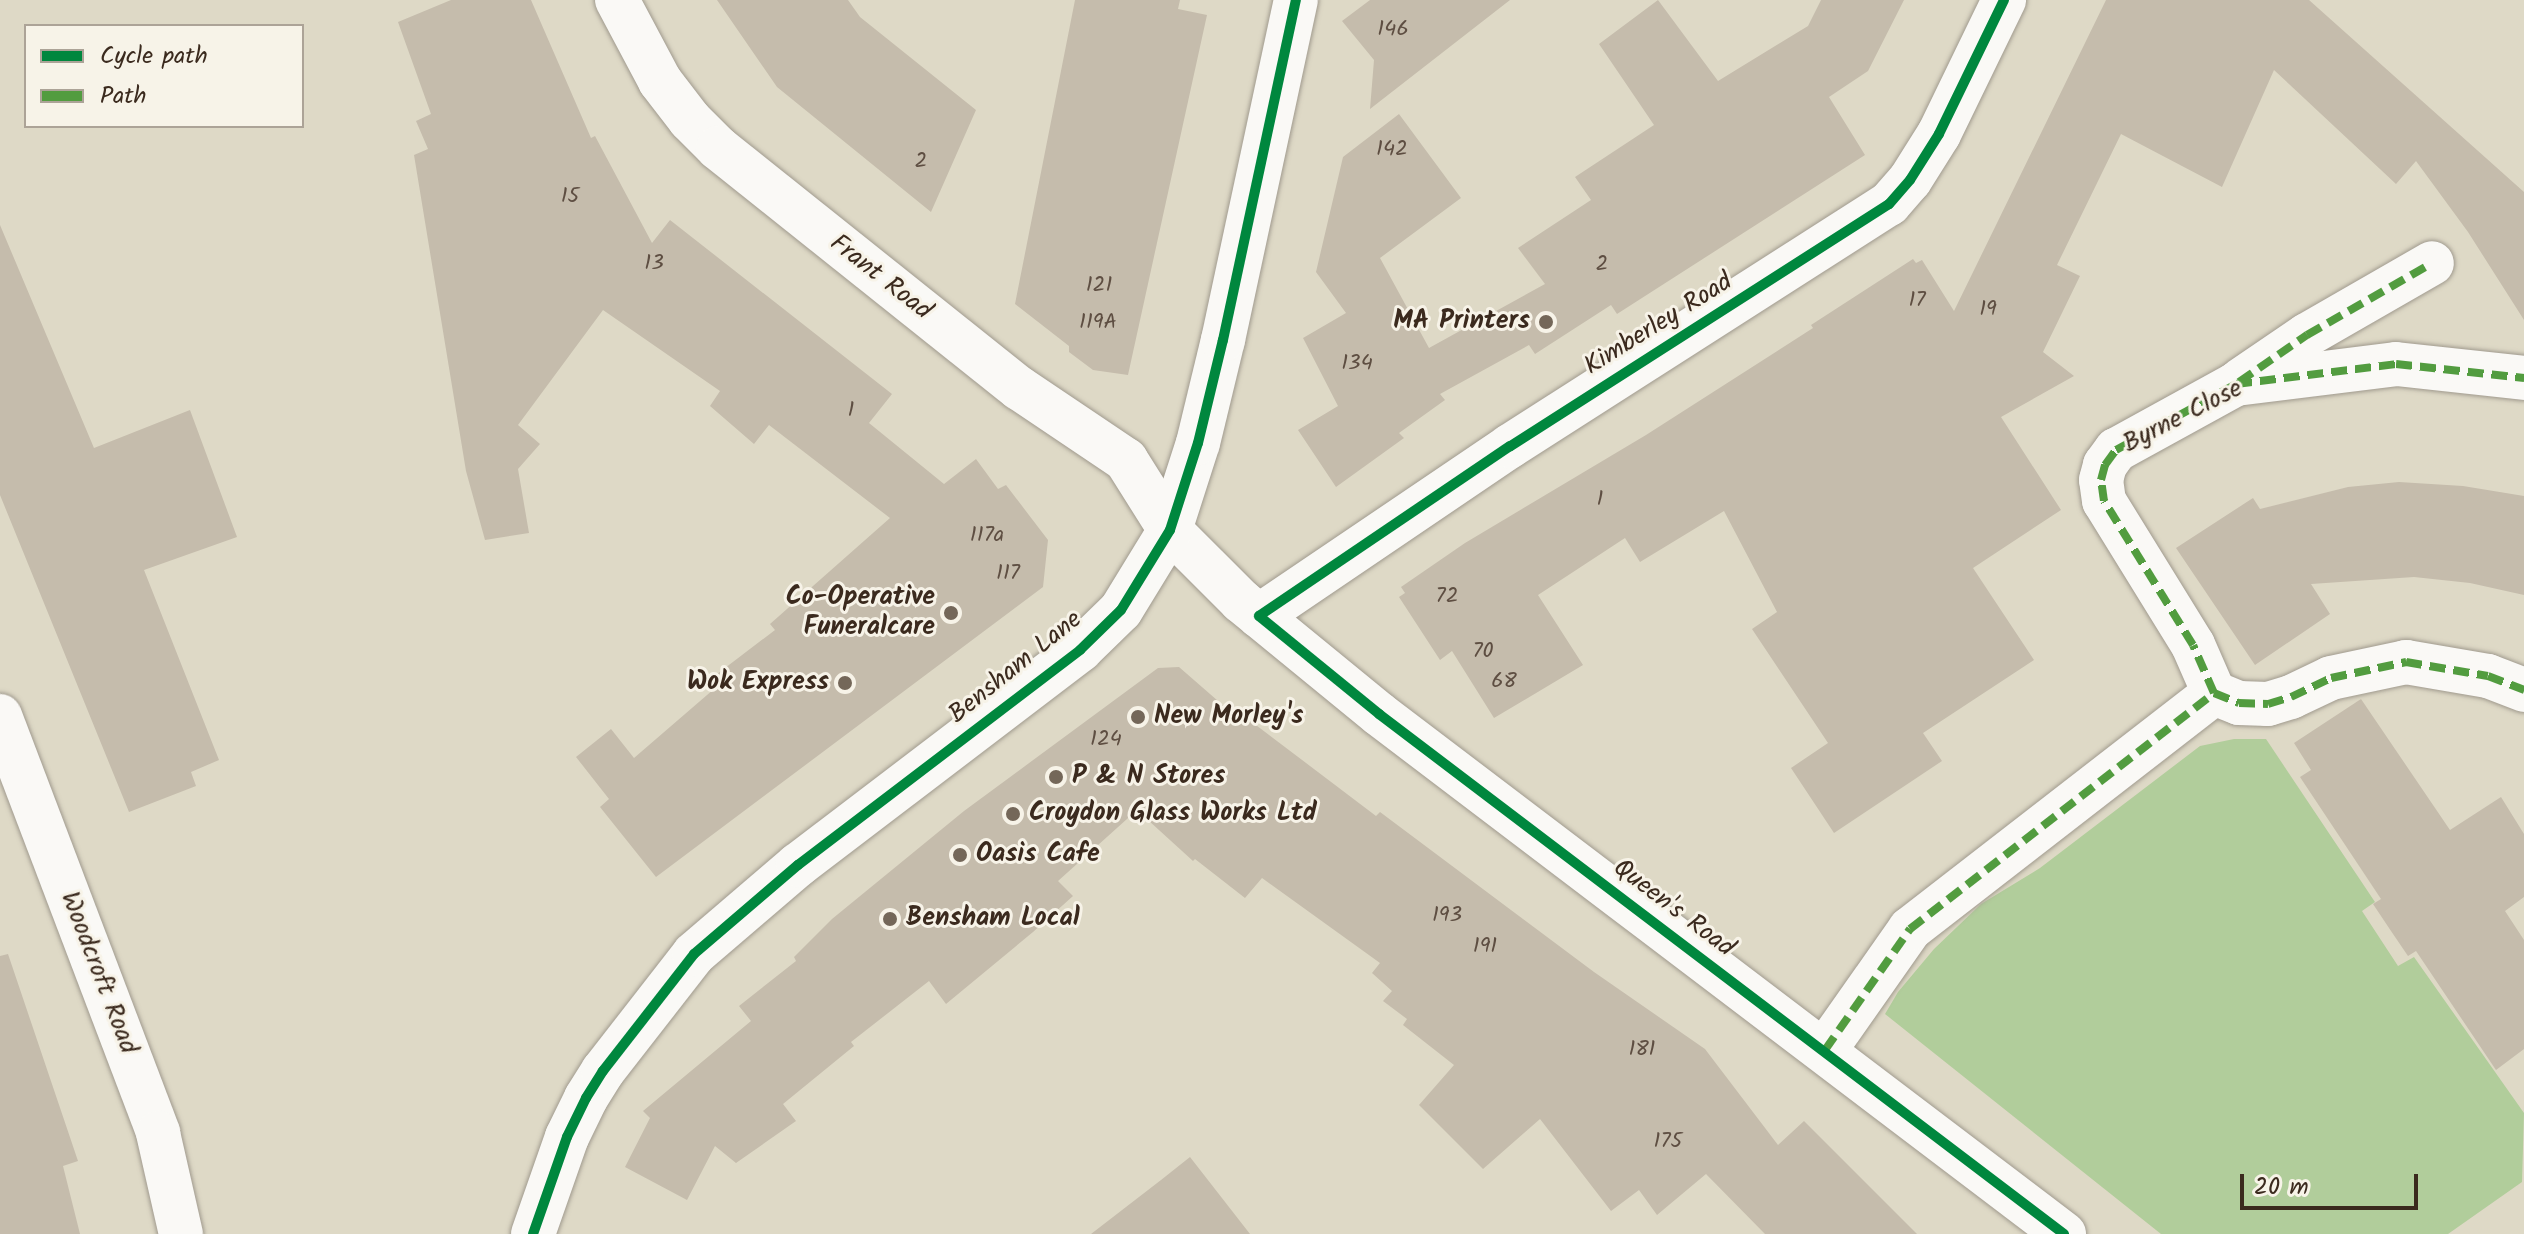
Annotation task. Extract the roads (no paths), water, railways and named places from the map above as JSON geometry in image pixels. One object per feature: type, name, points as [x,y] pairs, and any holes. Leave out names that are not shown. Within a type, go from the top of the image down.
[{"type":"street","name":"Frant Road","points":[[617,0],[631,32],[660,81],[699,130],[755,180],[1019,388],[1126,460],[1170,530]]},
{"type":"street","name":"Bensham Lane","points":[[533,1234],[567,1137],[586,1098],[612,1059],[694,954],[798,865],[1080,650],[1121,610],[1170,530],[1198,443],[1296,0]]},
{"type":"street","name":"Kimberley Road","points":[[1259,616],[1510,446],[1889,204],[1910,180],[1939,134],[2004,0]]},
{"type":"street","points":[[2236,384],[2307,335],[2432,263]]},
{"type":"street","name":"Byrne Close","points":[[2214,693],[2193,645],[2104,501],[2101,480],[2105,465],[2116,450],[2236,384],[2396,364],[2524,378]]},
{"type":"street","name":"Queen's Road","points":[[1170,530],[1259,616],[1379,714],[2064,1234]]},
{"type":"street","points":[[1825,1050],[1910,929],[2214,693],[2239,703],[2268,704],[2331,678],[2406,662],[2488,676],[2524,690]]},
{"type":"street","name":"Woodcroft Road","points":[[0,716],[158,1133],[181,1234]]},
{"type":"place","name":"MA Printers","points":[[1546,322]]},
{"type":"place","name":"Co-Operative Funeralcare","points":[[951,613]]},
{"type":"place","name":"Wok Express","points":[[845,683]]},
{"type":"place","name":"New Morley's","points":[[1138,717]]},
{"type":"place","name":"P & N Stores","points":[[1056,777]]},
{"type":"place","name":"Croydon Glass Works Ltd","points":[[1013,814]]},
{"type":"place","name":"Oasis Cafe","points":[[960,855]]},
{"type":"place","name":"Bensham Local","points":[[890,919]]}]
